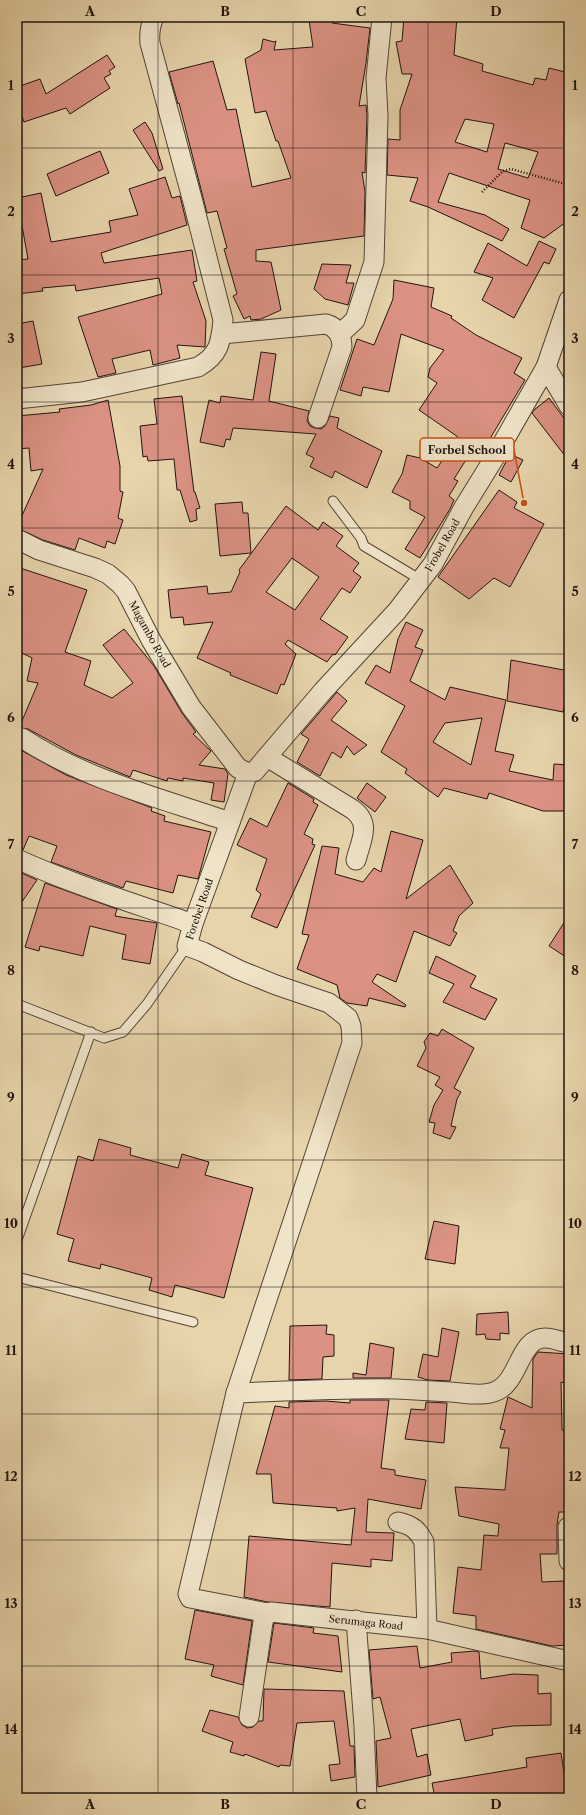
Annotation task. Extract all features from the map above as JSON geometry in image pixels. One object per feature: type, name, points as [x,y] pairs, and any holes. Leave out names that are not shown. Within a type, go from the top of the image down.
[{"type":"street","points":[[17,399],[56,396],[94,390],[198,367],[210,360],[217,350],[222,334],[223,320],[150,42],[149,33],[154,17]]},
{"type":"street","points":[[340,334],[355,320],[374,262],[378,116],[376,78],[382,17]]},
{"type":"street","name":"Frobel Road","points":[[248,773],[254,772],[322,691],[397,611],[433,564],[464,507],[501,447],[546,367],[569,300]]},
{"type":"street","points":[[222,334],[326,324],[336,329],[340,334],[342,347],[318,418]]},
{"type":"street","points":[[546,367],[569,406]]},
{"type":"street","name":"Magambo Road","points":[[17,539],[38,550],[95,568],[108,574],[120,584],[126,591],[152,640],[191,707],[238,768],[248,773]]},
{"type":"street","points":[[22,738],[44,753],[90,773],[230,822]]},
{"type":"street","points":[[267,757],[361,816],[364,827],[356,860]]},
{"type":"street","name":"Forebel Road","points":[[236,1393],[352,1043],[351,1026],[348,1018],[328,1003],[276,985],[187,946],[193,924],[248,773]]},
{"type":"street","points":[[17,859],[93,890],[193,924]]},
{"type":"street","points":[[236,1393],[369,1389],[422,1390],[483,1394],[501,1389],[506,1384],[526,1349],[532,1343],[546,1338],[569,1343]]},
{"type":"street","name":"Serumaga Road","points":[[236,1393],[188,1594],[190,1598],[268,1613],[273,1612],[356,1620],[427,1629],[569,1661]]},
{"type":"street","points":[[398,1522],[411,1525],[420,1533],[424,1542],[427,1629]]},
{"type":"street","points":[[568,1527],[569,1561]]},
{"type":"street","points":[[249,1717],[263,1622],[268,1613]]},
{"type":"street","points":[[356,1620],[364,1726],[367,1798]]},
{"type":"lane","points":[[333,501],[361,538],[364,546],[421,580]]},
{"type":"lane","points":[[17,1004],[104,1038],[123,1032],[147,1004],[187,946]]},
{"type":"lane","points":[[17,1240],[91,1032]]},
{"type":"lane","points":[[17,1277],[193,1322]]},
{"type":"path","points":[[482,192],[503,172],[511,169],[569,185]]},
{"type":"building","points":[[331,17],[332,23],[370,28],[359,106],[366,105],[367,116],[365,173],[362,172],[365,192],[364,236],[256,250],[256,261],[271,262],[281,310],[261,319],[251,320],[250,316],[244,319],[233,296],[237,294],[224,249],[227,248],[217,211],[207,213],[179,103],[178,104],[169,72],[213,61],[227,110],[236,109],[252,187],[291,178],[266,111],[255,113],[245,59],[261,50],[263,39],[274,42],[276,41],[274,50],[313,47],[309,20]]},
{"type":"building","points":[[404,17],[444,19],[444,17],[457,17],[454,55],[483,64],[482,71],[533,85],[535,78],[546,80],[549,68],[569,73],[569,220],[544,238],[521,228],[530,200],[449,173],[438,202],[485,215],[509,229],[502,241],[428,207],[410,201],[418,178],[387,175],[388,139],[400,140],[400,110],[412,74],[402,74],[396,42],[402,41]],"holes":[[[465,119],[494,124],[487,152],[455,142]],[[505,143],[538,152],[528,178],[498,169]]]},
{"type":"building","points":[[107,55],[115,67],[109,71],[111,74],[104,78],[110,88],[70,114],[66,108],[24,122],[17,102],[17,87],[40,79],[46,94]]},
{"type":"building","points":[[145,122],[152,133],[163,169],[159,171],[133,130]]},
{"type":"building","points":[[100,151],[109,173],[56,196],[47,174]]},
{"type":"building","points":[[165,177],[172,198],[180,196],[187,225],[101,253],[104,263],[192,250],[197,281],[193,282],[206,321],[205,347],[177,345],[180,358],[153,365],[150,350],[112,359],[116,373],[98,377],[78,317],[162,294],[159,278],[76,291],[75,285],[42,288],[43,291],[17,294],[17,260],[28,259],[17,198],[41,193],[51,242],[111,232],[109,221],[138,215],[129,189]]},
{"type":"building","points":[[539,241],[556,249],[549,264],[544,262],[514,318],[482,300],[493,278],[474,272],[488,243],[527,266]]},
{"type":"building","points":[[322,264],[351,265],[346,283],[354,283],[348,305],[325,299],[314,289]]},
{"type":"building","points":[[394,280],[434,288],[431,307],[452,316],[451,318],[476,335],[522,358],[514,373],[525,380],[482,452],[474,447],[454,479],[458,481],[449,496],[454,500],[420,558],[405,549],[425,517],[410,509],[410,501],[392,492],[402,474],[407,455],[420,458],[437,468],[458,437],[419,410],[437,383],[428,377],[430,368],[444,350],[401,334],[389,392],[363,387],[361,396],[340,390],[357,339],[374,345],[393,299]]},
{"type":"building","points":[[33,321],[42,364],[19,368],[17,359],[17,324]]},
{"type":"building","points":[[261,352],[276,354],[269,401],[309,411],[307,421],[310,426],[315,428],[321,429],[325,426],[330,416],[339,418],[337,428],[382,451],[367,488],[335,471],[332,478],[310,467],[314,458],[306,454],[316,434],[233,428],[230,440],[226,439],[224,447],[200,442],[209,400],[220,403],[221,396],[253,400]]},
{"type":"building","points":[[182,396],[194,492],[200,508],[196,509],[197,520],[190,522],[180,490],[177,490],[174,459],[148,461],[147,456],[143,457],[140,426],[157,424],[154,399]]},
{"type":"building","points":[[549,398],[569,425],[569,461],[532,413]]},
{"type":"building","points":[[108,400],[120,466],[120,491],[123,492],[118,518],[123,520],[115,544],[107,541],[105,548],[79,538],[75,550],[43,540],[19,529],[22,521],[20,520],[43,469],[31,471],[29,448],[17,449],[17,416],[60,412],[59,409],[91,405]]},
{"type":"building","points":[[510,454],[523,460],[511,482],[499,475]]},
{"type":"building","points":[[499,490],[517,502],[514,508],[544,524],[510,587],[494,578],[469,599],[438,577]]},
{"type":"building","points":[[242,502],[243,513],[248,513],[251,553],[220,556],[215,504]]},
{"type":"building","points":[[286,506],[318,530],[323,522],[343,536],[336,546],[359,563],[353,571],[361,577],[350,593],[342,588],[320,619],[348,637],[335,655],[333,654],[327,662],[288,640],[285,644],[296,654],[284,685],[281,684],[277,694],[230,675],[231,673],[197,658],[213,622],[184,625],[183,617],[171,618],[168,590],[207,586],[208,594],[231,592],[240,572],[239,570]],"holes":[[[292,558],[319,577],[295,610],[266,592]]]},
{"type":"building","points":[[17,567],[87,590],[65,652],[91,661],[84,685],[112,698],[133,683],[103,645],[124,629],[154,666],[182,713],[196,732],[193,734],[211,751],[199,765],[225,769],[228,774],[224,802],[211,800],[214,783],[183,778],[183,781],[168,778],[167,781],[133,770],[130,777],[76,755],[28,729],[19,728],[38,683],[27,681],[32,658],[20,652],[22,647],[17,645]]},
{"type":"building","points":[[406,622],[423,630],[415,647],[423,650],[410,681],[445,700],[450,687],[506,700],[495,751],[514,755],[509,771],[553,780],[554,764],[568,765],[566,811],[543,811],[489,793],[487,799],[444,788],[438,797],[405,773],[407,769],[381,752],[405,706],[365,683],[376,665],[390,673],[398,639]],"holes":[[[482,718],[471,765],[433,742],[445,723]]]},
{"type":"building","points":[[511,660],[569,671],[569,682],[563,712],[507,701]]},
{"type":"building","points":[[337,692],[347,701],[331,720],[367,745],[354,755],[347,746],[341,758],[332,752],[320,776],[297,762],[309,739],[301,734]]},
{"type":"building","points":[[17,748],[66,775],[152,808],[151,811],[165,816],[164,821],[211,832],[198,879],[178,875],[173,893],[126,881],[123,888],[51,862],[57,846],[29,836],[23,850],[17,848]]},
{"type":"building","points":[[288,783],[314,799],[313,802],[318,805],[304,834],[313,839],[312,844],[315,845],[277,928],[251,917],[261,894],[256,890],[267,859],[237,845],[250,818],[267,827]]},
{"type":"building","points":[[367,783],[386,797],[375,812],[357,798]]},
{"type":"building","points":[[391,831],[423,840],[406,899],[450,865],[473,903],[459,916],[453,931],[457,933],[450,946],[414,931],[396,982],[377,974],[372,982],[406,1005],[405,1007],[369,998],[367,1006],[347,1003],[340,998],[337,985],[297,969],[309,935],[302,934],[322,846],[339,848],[335,874],[363,882],[374,868],[381,872]]},
{"type":"building","points":[[17,871],[37,880],[17,909]]},
{"type":"building","points":[[45,883],[117,909],[115,916],[157,923],[150,964],[122,959],[126,935],[90,926],[83,956],[40,946],[39,951],[25,947]]},
{"type":"building","points":[[569,915],[569,959],[549,946]]},
{"type":"building","points":[[436,956],[476,976],[470,987],[497,999],[485,1020],[443,1002],[454,984],[429,973]]},
{"type":"building","points":[[442,1029],[474,1048],[454,1088],[461,1092],[457,1099],[451,1126],[456,1127],[450,1139],[433,1133],[435,1123],[429,1122],[434,1105],[443,1090],[435,1085],[440,1077],[417,1066],[426,1048],[424,1042],[430,1033],[438,1036]]},
{"type":"building","points":[[99,1139],[131,1148],[130,1155],[178,1168],[182,1154],[209,1162],[205,1175],[253,1188],[224,1298],[175,1285],[172,1297],[149,1290],[152,1278],[101,1264],[100,1269],[68,1261],[74,1239],[57,1234],[78,1156],[93,1161]]},
{"type":"building","points":[[434,1221],[459,1226],[455,1264],[425,1259]]},
{"type":"building","points":[[508,1312],[509,1334],[500,1333],[500,1340],[486,1339],[485,1334],[476,1335],[477,1314]]},
{"type":"building","points":[[327,1325],[326,1334],[334,1335],[334,1356],[323,1357],[322,1379],[289,1380],[290,1326]]},
{"type":"building","points":[[442,1328],[459,1332],[450,1381],[428,1380],[418,1377],[423,1354],[438,1357]]},
{"type":"building","points":[[370,1343],[394,1348],[391,1378],[353,1378],[353,1373],[366,1375]]},
{"type":"building","points":[[538,1352],[569,1354],[569,1384],[561,1382],[562,1430],[569,1431],[569,1512],[559,1512],[557,1525],[557,1554],[540,1554],[542,1582],[564,1581],[568,1645],[552,1646],[476,1629],[476,1616],[453,1613],[458,1567],[481,1570],[484,1535],[498,1536],[499,1524],[459,1516],[455,1487],[505,1490],[509,1448],[500,1448],[505,1430],[500,1429],[508,1397],[532,1408],[533,1359]]},
{"type":"building","points":[[350,1400],[389,1400],[381,1468],[395,1470],[395,1475],[426,1480],[421,1509],[368,1499],[366,1532],[394,1533],[392,1561],[371,1559],[371,1567],[332,1563],[330,1607],[267,1602],[244,1597],[249,1536],[351,1545],[355,1508],[337,1511],[337,1508],[273,1503],[271,1474],[256,1474],[275,1406],[289,1408],[289,1402],[326,1401],[350,1403]]},
{"type":"building","points":[[426,1402],[447,1403],[444,1443],[405,1439],[411,1409],[425,1410]]},
{"type":"building","points":[[195,1610],[252,1621],[243,1685],[211,1676],[214,1665],[185,1659]]},
{"type":"building","points":[[274,1623],[314,1628],[313,1633],[338,1636],[342,1672],[268,1662]]},
{"type":"building","points":[[417,1646],[420,1668],[452,1662],[451,1653],[475,1651],[479,1652],[481,1679],[513,1674],[538,1675],[538,1694],[551,1693],[551,1725],[513,1726],[492,1729],[493,1735],[465,1741],[460,1719],[411,1729],[417,1757],[427,1754],[431,1775],[378,1787],[376,1741],[391,1738],[380,1697],[373,1699],[369,1650]]},
{"type":"building","points":[[264,1689],[344,1691],[350,1746],[354,1746],[355,1777],[331,1781],[329,1765],[340,1764],[334,1721],[297,1723],[290,1766],[280,1765],[279,1767],[245,1754],[244,1756],[230,1752],[233,1742],[202,1731],[210,1710],[238,1717],[242,1725],[247,1728],[253,1727],[259,1721],[263,1721]]},
{"type":"building","points":[[561,1753],[567,1792],[552,1798],[516,1798],[516,1794],[493,1798],[435,1798],[432,1783],[527,1767],[526,1758]]},
{"type":"place","name":"Forbel School","points":[[524,503]]}]
